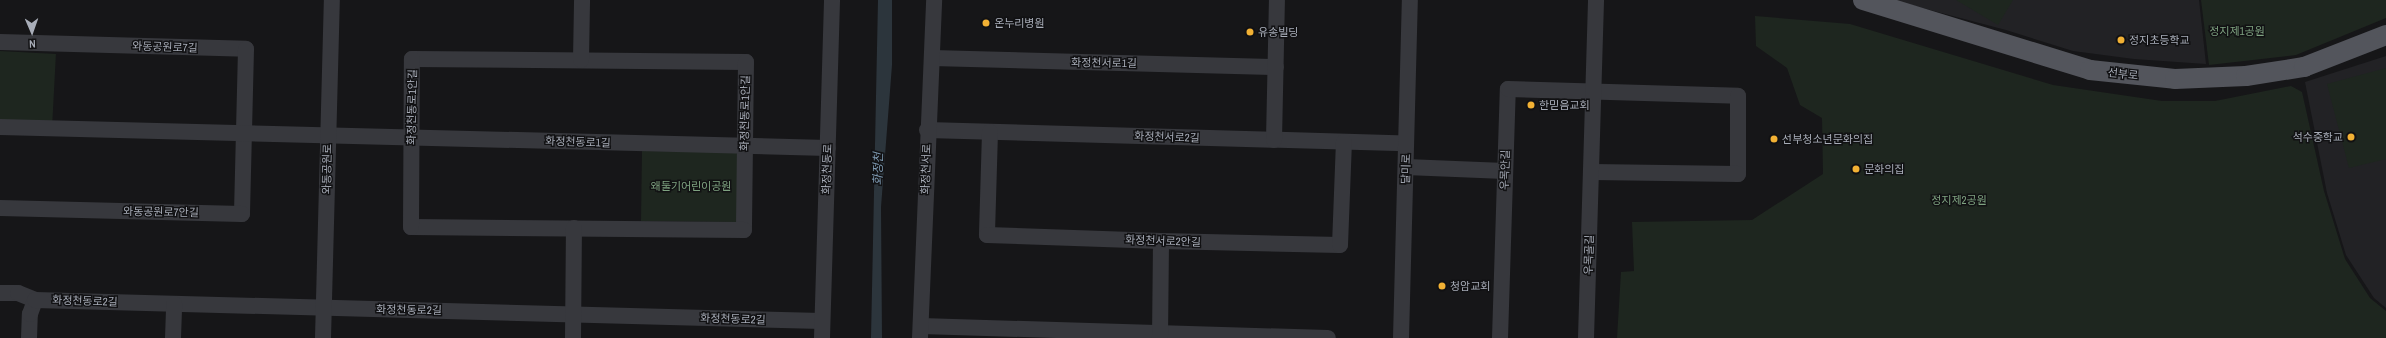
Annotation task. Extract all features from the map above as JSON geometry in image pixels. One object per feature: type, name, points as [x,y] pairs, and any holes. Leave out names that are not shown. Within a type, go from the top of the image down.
[{"type":"main road","name":"선부로","points":[[1863,0],[2090,70],[2175,79],[2246,76],[2304,67],[2386,35]]},
{"type":"street","name":"와동공원로","points":[[323,338],[332,0]]},
{"type":"street","points":[[581,60],[582,0]]},
{"type":"street","name":"화정천동로","points":[[822,338],[832,0]]},
{"type":"street","name":"화정천서로","points":[[920,332],[927,130],[934,0]]},
{"type":"street","points":[[1274,140],[1277,0]]},
{"type":"street","name":"달미로","points":[[1401,338],[1410,0]]},
{"type":"street","name":"우목골길","points":[[1586,338],[1596,0]]},
{"type":"street","name":"와동공원로7길","points":[[0,42],[246,49],[244,134]]},
{"type":"street","name":"화정천서로1길","points":[[932,58],[1276,67]]},
{"type":"street","name":"화정천동로1안길","points":[[412,59],[581,60],[746,62],[744,230],[411,227],[412,59]]},
{"type":"street","name":"우목안길","points":[[1500,338],[1508,89],[1594,91]]},
{"type":"street","points":[[1592,172],[1738,174],[1738,96],[1594,91]]},
{"type":"street","points":[[0,127],[328,136]]},
{"type":"street","name":"화정천서로2길","points":[[927,130],[1406,143]]},
{"type":"street","name":"화정천서로2안길","points":[[990,132],[987,235],[1161,241],[1340,244],[1344,142]]},
{"type":"street","name":"와동공원로7안길","points":[[0,208],[242,214],[244,134]]},
{"type":"street","name":"화정천동로1길","points":[[328,136],[828,148]]},
{"type":"street","points":[[1406,167],[1505,171]]},
{"type":"street","points":[[573,338],[574,228]]},
{"type":"street","points":[[1160,336],[1161,241]]},
{"type":"street","name":"화정천동로2길","points":[[0,293],[18,293],[35,300],[822,321]]},
{"type":"street","points":[[29,338],[30,314],[35,300]]},
{"type":"street","points":[[173,338],[174,304]]},
{"type":"street","points":[[920,332],[1328,338]]},
{"type":"shaded area","name":"정지초등학교","points":[[1892,0],[2199,0],[2206,64],[2134,59],[2073,51],[2006,30]]},
{"type":"shaded area","name":"석수중학교","points":[[2386,56],[2386,308],[2374,298],[2346,255],[2327,193],[2305,82]]},
{"type":"green space","points":[[1956,0],[2013,0],[1998,25]]},
{"type":"green space","name":"정지제1공원","points":[[2201,0],[2386,0],[2386,18],[2296,55],[2209,65]]},
{"type":"green space","name":"정지제2공원","points":[[1755,16],[1850,24],[2053,85],[2162,101],[2215,101],[2291,86],[2302,92],[2324,191],[2345,259],[2370,298],[2386,311],[2386,338],[1617,338],[1621,272],[1634,271],[1632,222],[1752,220],[1823,174],[1822,118],[1800,105],[1787,68],[1756,46]]},
{"type":"green space","points":[[0,51],[56,54],[52,123],[0,120]]},
{"type":"green space","points":[[2386,68],[2386,159],[2349,168],[2327,84]]},
{"type":"green space","name":"왜둘기어린이공원","points":[[642,151],[735,152],[739,155],[740,218],[736,222],[641,221]]},
{"type":"water","name":"화정천","points":[[878,0],[892,0],[892,65],[881,207],[882,338],[871,338]]},
{"type":"place","name":"온누리병원","points":[[986,23]]},
{"type":"place","name":"유송빌딩","points":[[1250,32]]},
{"type":"place","name":"정지초등학교","points":[[2121,40]]},
{"type":"place","name":"한믿음교회","points":[[1531,105]]},
{"type":"place","name":"석수중학교","points":[[2351,137]]},
{"type":"place","name":"선부청소년문화의집","points":[[1774,139]]},
{"type":"place","name":"문화의집","points":[[1856,169]]},
{"type":"place","name":"청암교회","points":[[1442,286]]}]
